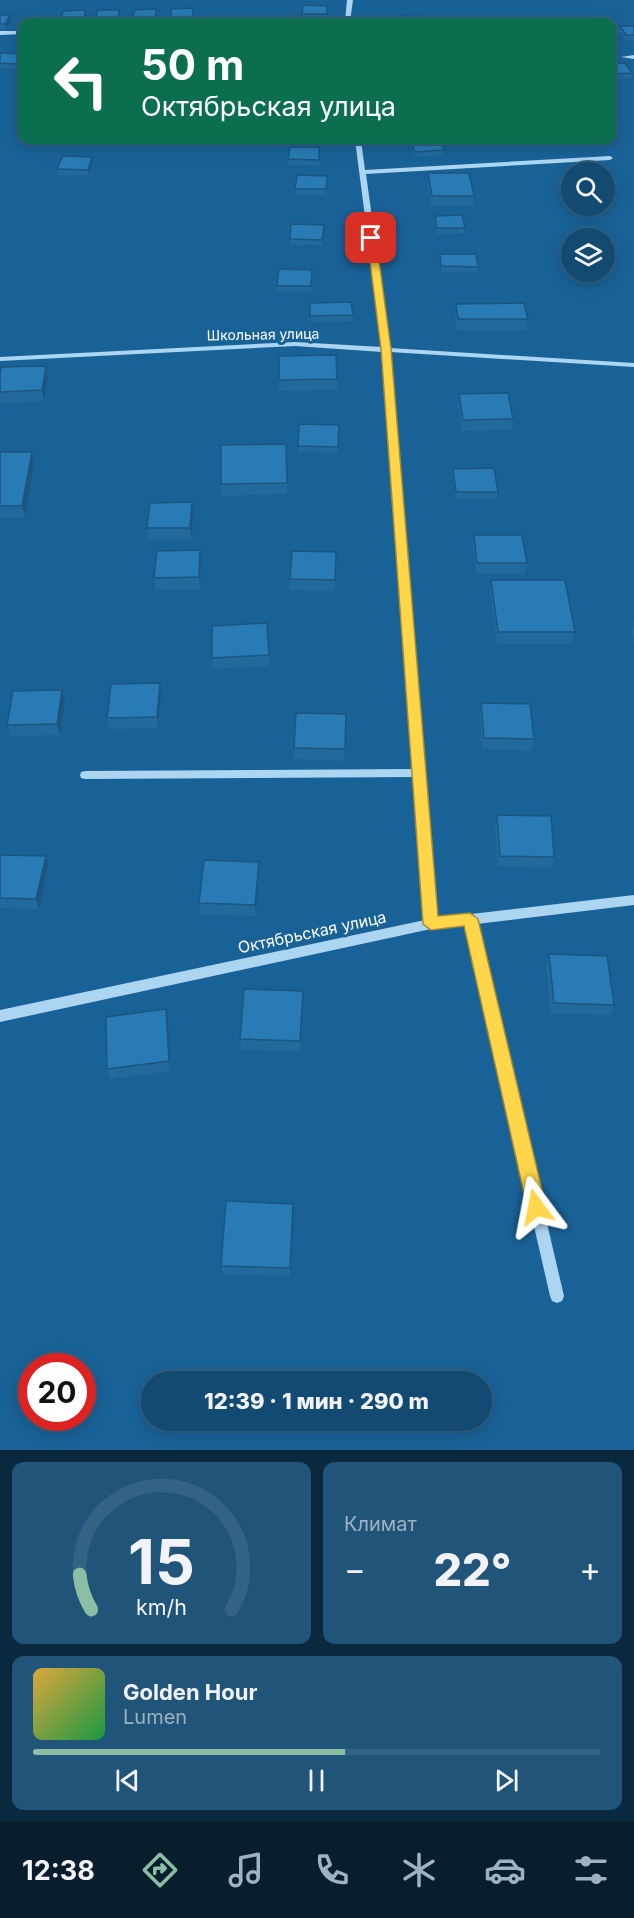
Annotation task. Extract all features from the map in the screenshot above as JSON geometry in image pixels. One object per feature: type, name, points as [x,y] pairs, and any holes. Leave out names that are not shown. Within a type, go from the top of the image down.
[{"type":"street","points":[[347,18],[350,0]]},
{"type":"street","points":[[0,33],[18,33]]},
{"type":"street","points":[[624,57],[634,57]]},
{"type":"street","points":[[358,144],[386,349],[431,924]]},
{"type":"street","points":[[362,172],[610,158]]},
{"type":"street","name":"Школьная улица","points":[[0,359],[295,344],[634,365]]},
{"type":"street","points":[[85,775],[419,773]]},
{"type":"street","name":"Октябрьская улица","points":[[0,1016],[431,924],[634,900]]},
{"type":"street","points":[[470,919],[557,1296]]},
{"type":"building","points":[[303,5],[327,6],[327,14],[302,14]]},
{"type":"building","points":[[193,8],[193,18],[171,18],[171,9]]},
{"type":"building","points":[[156,9],[155,18],[133,18],[134,10]]},
{"type":"building","points":[[85,10],[84,18],[62,18],[63,11]]},
{"type":"building","points":[[97,10],[119,10],[118,18],[96,18]]},
{"type":"building","points":[[0,15],[10,15],[5,24],[0,24]]},
{"type":"building","points":[[401,16],[426,17],[426,18],[401,18]]},
{"type":"building","points":[[620,26],[634,26],[634,35],[626,35]]},
{"type":"building","points":[[0,53],[18,54],[17,64],[0,63]]},
{"type":"building","points":[[616,63],[625,63],[632,73],[616,74]]},
{"type":"building","points":[[412,144],[442,144],[444,150],[415,152]]},
{"type":"building","points":[[290,147],[319,147],[319,160],[288,159]]},
{"type":"building","points":[[63,156],[92,157],[88,170],[57,169]]},
{"type":"building","points":[[428,173],[469,173],[474,196],[432,196]]},
{"type":"building","points":[[297,175],[327,176],[326,189],[295,189]]},
{"type":"building","points":[[462,215],[465,228],[437,228],[435,216]]},
{"type":"building","points":[[291,224],[324,225],[322,240],[290,239]]},
{"type":"building","points":[[440,254],[476,254],[478,267],[441,266]]},
{"type":"building","points":[[279,269],[312,270],[311,286],[277,286]]},
{"type":"building","points":[[351,302],[353,315],[310,316],[310,303]]},
{"type":"building","points":[[524,303],[528,319],[458,319],[456,304]]},
{"type":"building","points":[[336,355],[337,379],[279,380],[279,356]]},
{"type":"building","points":[[46,366],[42,390],[0,392],[1,367]]},
{"type":"building","points":[[508,393],[513,419],[463,420],[459,394]]},
{"type":"building","points":[[299,424],[339,425],[338,447],[298,446]]},
{"type":"building","points":[[286,444],[287,483],[221,484],[221,445]]},
{"type":"building","points":[[0,452],[32,452],[22,506],[0,506]]},
{"type":"building","points":[[494,468],[498,492],[456,492],[453,469]]},
{"type":"building","points":[[192,502],[190,528],[147,528],[150,503]]},
{"type":"building","points":[[474,535],[522,535],[527,563],[477,563]]},
{"type":"building","points":[[200,550],[199,577],[154,578],[157,551]]},
{"type":"building","points":[[292,551],[336,552],[335,580],[290,579]]},
{"type":"building","points":[[491,580],[565,580],[575,632],[498,632]]},
{"type":"building","points":[[267,623],[269,655],[212,658],[212,626]]},
{"type":"building","points":[[160,683],[157,717],[107,718],[111,684]]},
{"type":"building","points":[[62,690],[57,724],[7,725],[13,691]]},
{"type":"building","points":[[481,703],[530,704],[534,739],[484,738]]},
{"type":"building","points":[[296,713],[346,714],[345,749],[294,748]]},
{"type":"building","points":[[497,815],[551,816],[554,857],[500,856]]},
{"type":"building","points":[[0,855],[46,856],[36,899],[0,898]]},
{"type":"building","points":[[204,860],[259,862],[255,905],[199,903]]},
{"type":"building","points":[[549,954],[607,956],[614,1005],[554,1003]]},
{"type":"building","points":[[244,989],[303,991],[300,1041],[240,1039]]},
{"type":"building","points":[[166,1009],[169,1061],[107,1069],[106,1017]]},
{"type":"building","points":[[226,1201],[293,1204],[290,1268],[221,1266]]},
{"type":"route","points":[[371,238],[386,349],[431,924],[470,919],[536,1207]]}]
